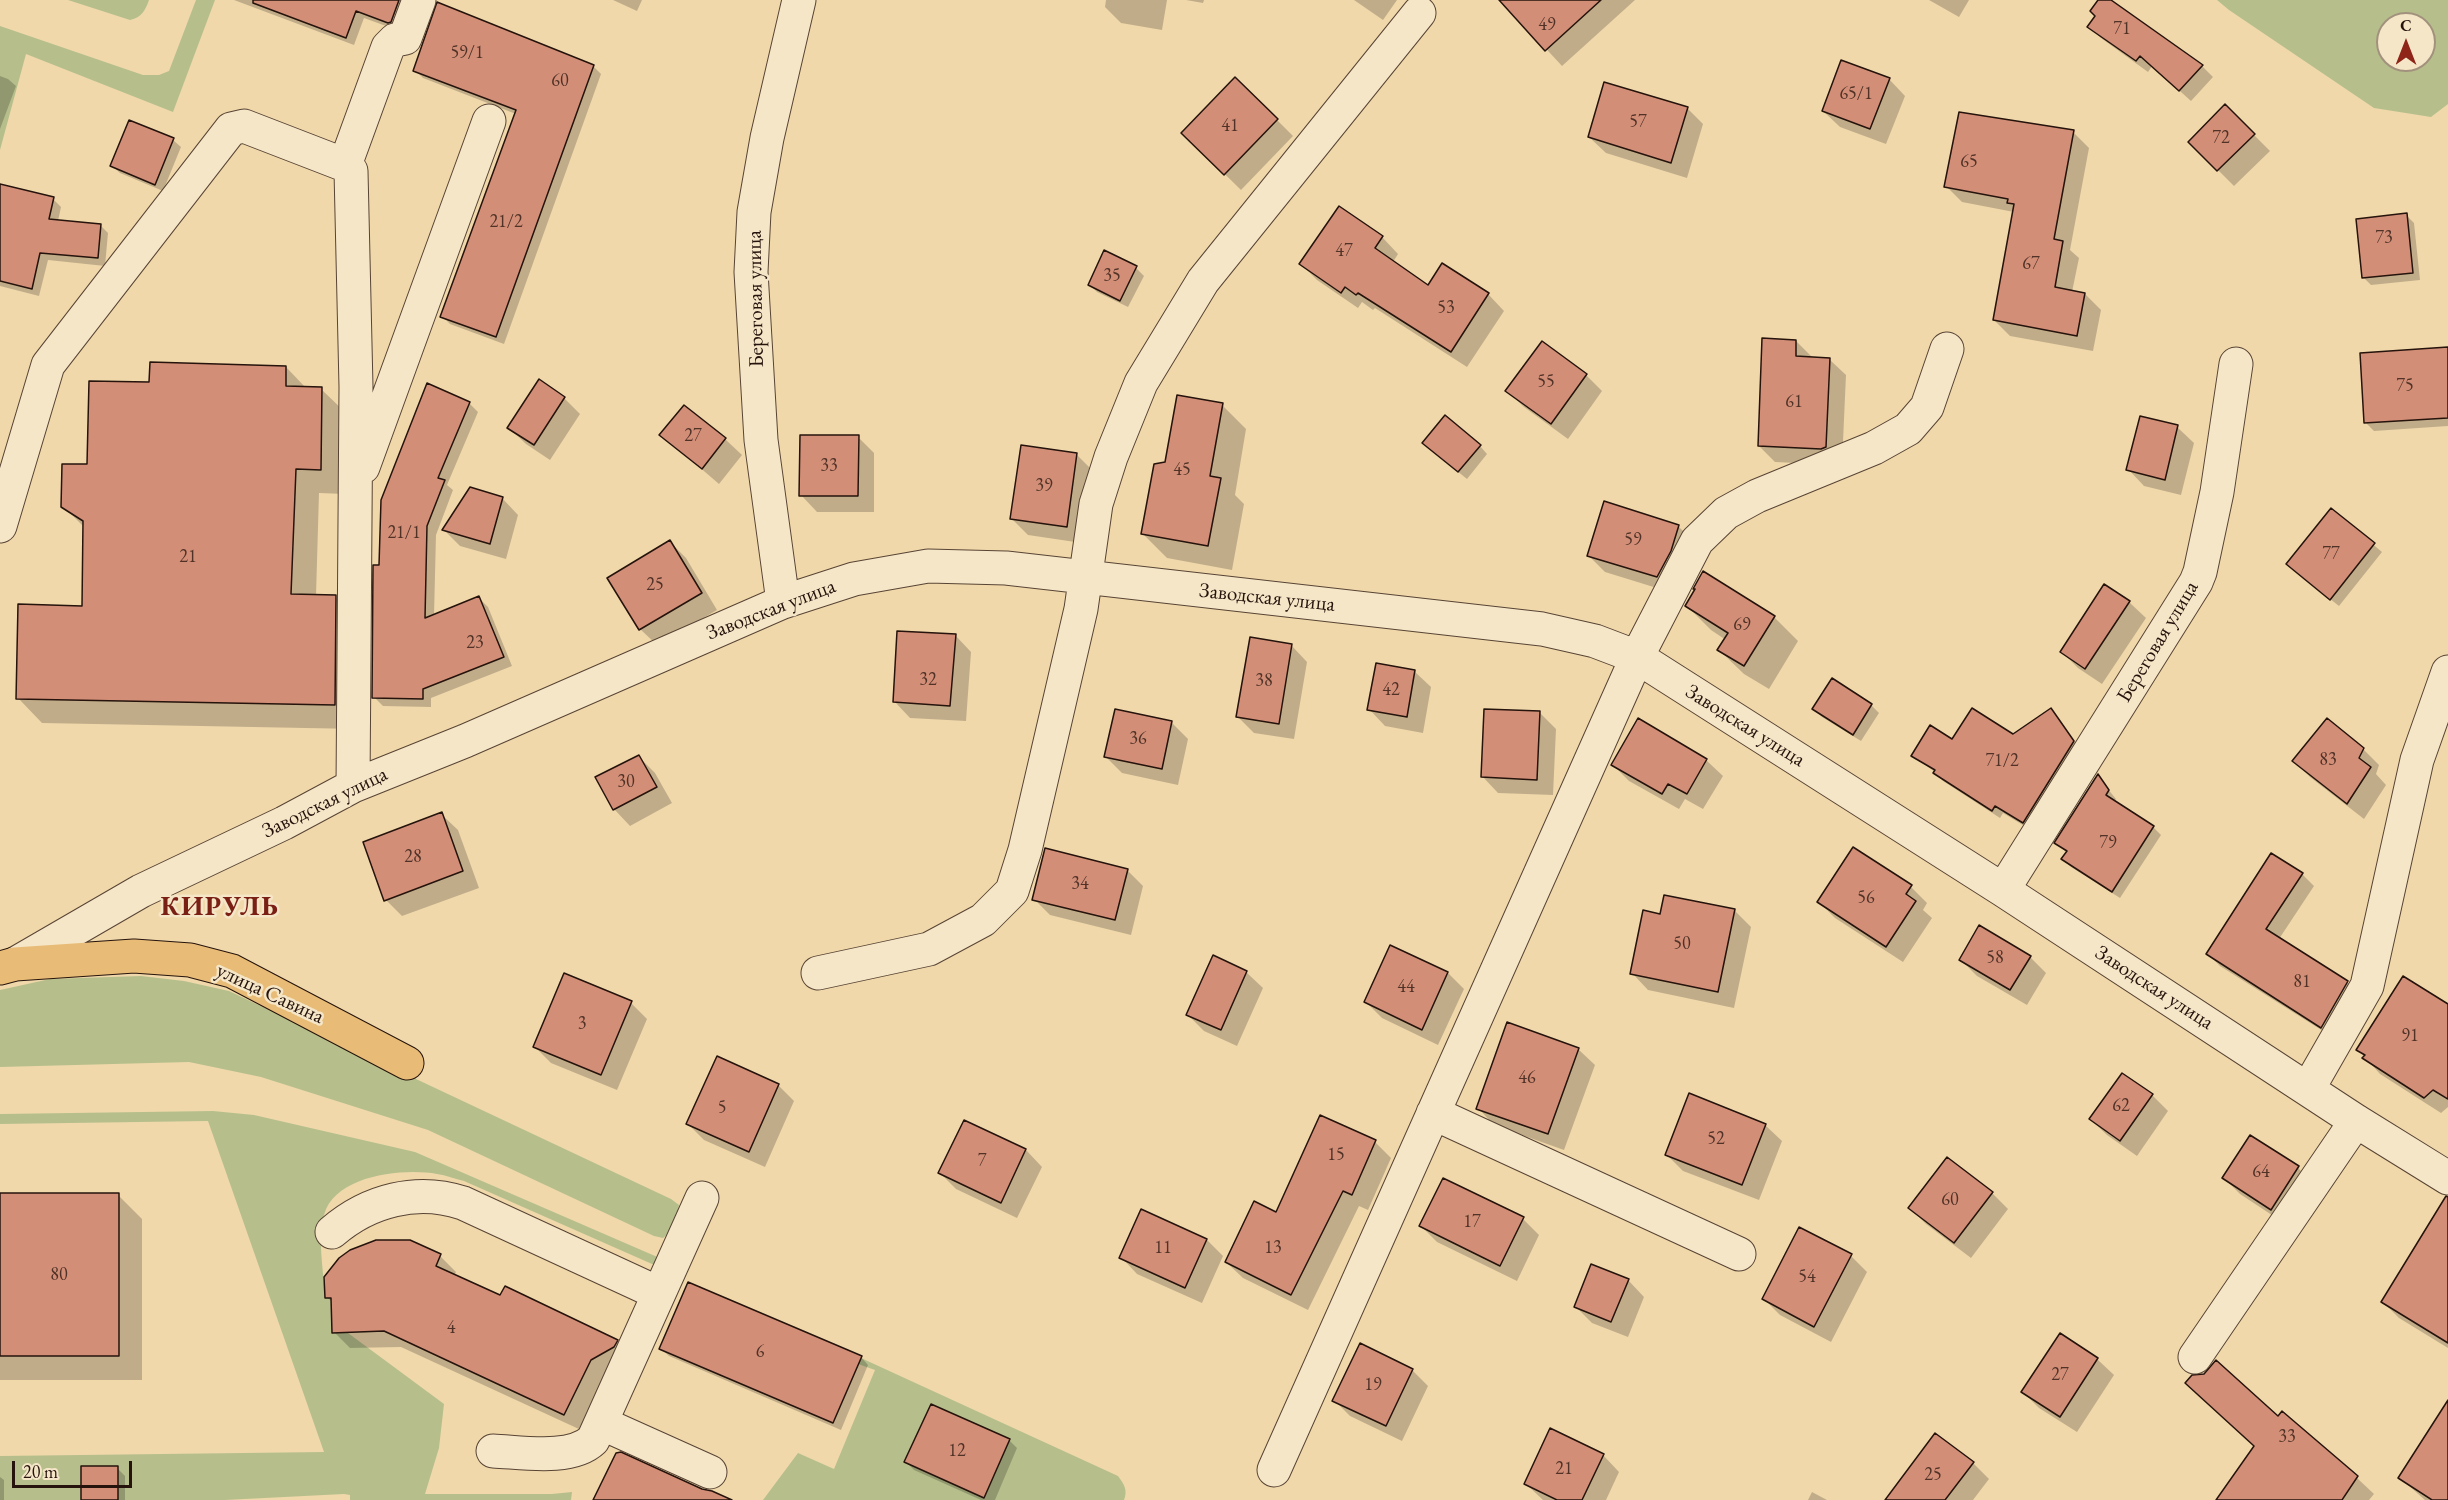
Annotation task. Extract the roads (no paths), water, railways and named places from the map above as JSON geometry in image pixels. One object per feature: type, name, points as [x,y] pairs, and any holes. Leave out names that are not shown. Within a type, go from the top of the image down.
[{"type":"main road","name":"улица Савина","points":[[8,966],[134,956],[190,960],[232,971],[407,1063]]},
{"type":"street","points":[[345,165],[388,46],[395,40],[405,38],[419,0]]},
{"type":"street","name":"Береговая улица","points":[[783,602],[761,440],[751,272],[754,212],[767,138],[799,0]]},
{"type":"street","points":[[818,973],[929,949],[983,920],[1012,891],[1025,850],[1075,632],[1096,504],[1111,457],[1141,383],[1203,281],[1419,13]]},
{"type":"street","points":[[355,488],[489,121]]},
{"type":"street","points":[[0,526],[48,365],[231,129],[244,126],[345,165],[351,171],[356,375],[353,786]]},
{"type":"street","points":[[1274,1470],[1636,657],[1697,542],[1726,513],[1757,496],[1874,448],[1908,429],[1927,407],[1947,349]]},
{"type":"street","name":"Береговая улица","points":[[2003,890],[2196,582],[2217,492],[2236,364]]},
{"type":"street","name":"Заводская улица","points":[[8,966],[141,891],[284,823],[353,786],[465,741],[783,602],[854,579],[928,566],[1006,568],[1542,629],[1595,641],[1636,657],[2003,890],[2356,1121],[2448,1178]]},
{"type":"street","points":[[2308,1089],[2367,986],[2417,760],[2448,672]]},
{"type":"street","points":[[1433,1113],[1738,1254]]},
{"type":"street","points":[[2195,1357],[2356,1121]]},
{"type":"street","points":[[332,1232],[345,1220],[372,1205],[414,1197],[441,1197],[464,1203],[658,1293]]},
{"type":"street","points":[[493,1451],[552,1454],[577,1449],[593,1440],[702,1198]]},
{"type":"street","points":[[601,1423],[710,1472]]},
{"type":"district","name":"КИРУЛЬ","points":[[220,908]]}]
